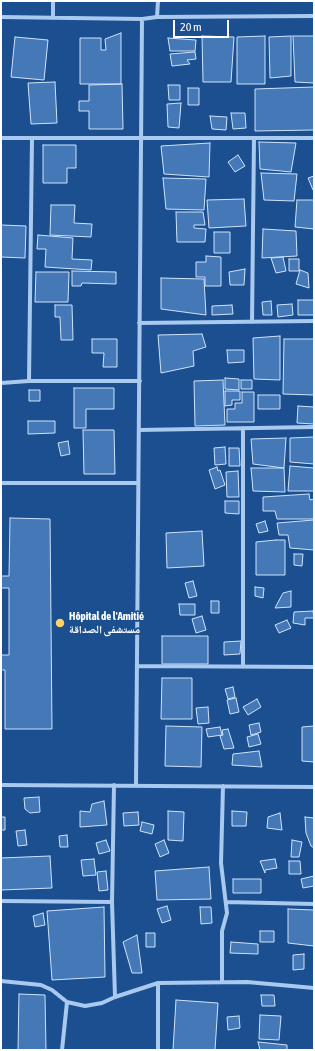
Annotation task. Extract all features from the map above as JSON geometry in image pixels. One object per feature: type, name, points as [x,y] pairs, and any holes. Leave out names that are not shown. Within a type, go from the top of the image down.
[{"type":"street","points":[[53,1],[53,18]]},
{"type":"street","points":[[157,17],[158,1]]},
{"type":"street","points":[[1,17],[142,19],[157,17],[314,16]]},
{"type":"street","points":[[136,785],[137,483],[140,381],[142,19]]},
{"type":"street","points":[[1,138],[314,138]]},
{"type":"street","points":[[29,381],[32,138]]},
{"type":"street","points":[[252,322],[254,138]]},
{"type":"street","points":[[140,323],[314,321]]},
{"type":"street","points":[[1,383],[29,381],[140,381]]},
{"type":"street","points":[[139,430],[314,427]]},
{"type":"street","points":[[243,428],[243,667]]},
{"type":"street","points":[[1,483],[137,483]]},
{"type":"street","points":[[137,666],[314,667]]},
{"type":"street","points":[[1,785],[314,787]]},
{"type":"street","points":[[114,785],[112,902],[115,997]]},
{"type":"street","points":[[222,982],[222,931],[227,913],[221,863],[223,786]]},
{"type":"street","points":[[1,901],[112,902]]},
{"type":"street","points":[[226,902],[314,904]]},
{"type":"street","points":[[1,981],[41,985],[52,990],[67,1002],[84,1006],[102,1003],[115,997],[158,983],[247,982],[314,988]]},
{"type":"street","points":[[158,983],[158,1050]]},
{"type":"street","points":[[62,1050],[67,1002]]},
{"type":"building","points":[[121,33],[121,84],[80,84],[80,38],[101,38],[101,50],[106,50],[105,39]]},
{"type":"building","points":[[202,36],[234,37],[231,82],[203,82]]},
{"type":"building","points":[[265,36],[265,84],[237,84],[237,37]]},
{"type":"building","points":[[291,36],[291,76],[270,78],[269,37]]},
{"type":"building","points":[[293,36],[314,36],[314,83],[295,82]]},
{"type":"building","points":[[15,37],[48,40],[44,80],[11,77]]},
{"type":"building","points":[[168,38],[196,40],[195,51],[170,51]]},
{"type":"building","points":[[195,52],[196,59],[187,60],[190,64],[172,66],[170,54]]},
{"type":"building","points":[[55,82],[57,123],[31,124],[28,83]]},
{"type":"building","points":[[122,84],[123,129],[89,129],[89,111],[79,111],[79,101],[89,101],[89,85]]},
{"type":"building","points":[[168,85],[180,85],[180,100],[169,100]]},
{"type":"building","points":[[314,87],[314,130],[255,131],[255,89]]},
{"type":"building","points":[[188,88],[199,88],[199,105],[188,105]]},
{"type":"building","points":[[181,103],[179,128],[168,127],[167,104]]},
{"type":"building","points":[[231,113],[245,113],[246,128],[233,129]]},
{"type":"building","points":[[210,116],[227,117],[226,130],[212,129]]},
{"type":"building","points":[[259,142],[296,143],[291,172],[260,169]]},
{"type":"building","points":[[210,143],[209,177],[164,174],[161,146]]},
{"type":"building","points":[[43,145],[76,145],[76,168],[67,168],[67,183],[43,183]]},
{"type":"building","points":[[238,155],[245,166],[235,172],[228,162]]},
{"type":"building","points":[[261,173],[297,174],[294,201],[264,200]]},
{"type":"building","points":[[314,176],[314,190],[313,190],[308,178]]},
{"type":"building","points":[[163,178],[206,179],[204,210],[166,209]]},
{"type":"building","points":[[244,199],[246,226],[209,228],[207,200]]},
{"type":"building","points":[[297,200],[314,200],[314,229],[295,227]]},
{"type":"building","points":[[51,205],[75,205],[74,223],[92,224],[91,237],[50,235]]},
{"type":"building","points":[[176,212],[203,212],[205,225],[194,225],[194,228],[206,229],[205,242],[177,242]]},
{"type":"building","points":[[1,225],[26,226],[25,258],[1,257]]},
{"type":"building","points":[[263,229],[296,231],[297,256],[262,258]]},
{"type":"building","points":[[214,232],[230,232],[230,253],[214,253]]},
{"type":"building","points":[[38,235],[73,238],[72,259],[92,260],[91,270],[45,267],[46,249],[37,249]]},
{"type":"building","points":[[206,256],[221,257],[221,286],[205,286],[205,277],[196,277],[196,262],[206,262]]},
{"type":"building","points":[[283,257],[286,271],[276,273],[271,258]]},
{"type":"building","points":[[289,259],[299,259],[299,271],[289,271]]},
{"type":"building","points":[[245,269],[244,285],[230,285],[229,272]]},
{"type":"building","points":[[300,270],[308,273],[309,288],[296,284]]},
{"type":"building","points":[[72,271],[116,272],[116,284],[82,283],[81,286],[72,286]]},
{"type":"building","points":[[36,272],[69,272],[68,302],[35,302]]},
{"type":"building","points":[[161,278],[204,279],[206,315],[161,309]]},
{"type":"building","points":[[298,300],[314,300],[314,315],[298,315]]},
{"type":"building","points":[[271,301],[272,315],[263,315],[262,302]]},
{"type":"building","points":[[292,304],[293,315],[278,317],[277,305]]},
{"type":"building","points":[[55,305],[72,305],[73,340],[61,340],[60,317],[55,317]]},
{"type":"building","points":[[232,305],[233,314],[212,315],[212,306]]},
{"type":"building","points":[[202,334],[206,347],[193,351],[194,366],[161,373],[158,335]]},
{"type":"building","points":[[280,336],[280,380],[254,379],[253,338]]},
{"type":"building","points":[[92,339],[117,339],[117,367],[103,367],[104,353],[92,353]]},
{"type":"building","points":[[284,339],[314,339],[314,395],[283,394]]},
{"type":"building","points":[[227,350],[244,350],[244,362],[228,363]]},
{"type":"building","points":[[225,378],[239,379],[239,390],[225,389]]},
{"type":"building","points":[[223,380],[225,425],[195,426],[194,381]]},
{"type":"building","points":[[241,380],[252,380],[252,389],[241,389]]},
{"type":"building","points":[[74,388],[114,388],[114,409],[86,409],[86,428],[74,428]]},
{"type":"building","points":[[29,390],[40,390],[40,401],[29,401]]},
{"type":"building","points":[[225,391],[240,391],[240,400],[232,400],[232,405],[225,406]]},
{"type":"building","points":[[242,392],[254,392],[254,422],[227,422],[227,409],[235,409],[235,403],[242,403]]},
{"type":"building","points":[[258,395],[280,395],[280,409],[258,409]]},
{"type":"building","points":[[298,406],[314,407],[314,424],[297,423]]},
{"type":"building","points":[[28,421],[55,421],[55,433],[28,434]]},
{"type":"building","points":[[83,430],[114,430],[115,474],[84,474]]},
{"type":"building","points":[[314,437],[314,464],[290,462],[290,438]]},
{"type":"building","points":[[286,438],[284,468],[253,464],[251,439]]},
{"type":"building","points":[[68,441],[70,454],[61,456],[58,443]]},
{"type":"building","points":[[225,447],[226,464],[215,465],[214,448]]},
{"type":"building","points":[[229,448],[239,448],[240,466],[229,466]]},
{"type":"building","points":[[290,466],[314,468],[314,491],[288,491]]},
{"type":"building","points":[[217,467],[218,471],[220,470],[225,485],[215,489],[209,470]]},
{"type":"building","points":[[251,468],[284,468],[285,492],[253,491]]},
{"type":"building","points":[[238,471],[239,497],[227,497],[226,472]]},
{"type":"building","points":[[309,494],[310,500],[314,499],[314,519],[277,519],[275,511],[263,511],[263,497]]},
{"type":"building","points":[[225,501],[239,501],[239,514],[225,513]]},
{"type":"building","points":[[10,518],[50,519],[52,729],[5,729],[5,670],[1,670],[1,655],[9,655],[9,588],[1,588],[1,576],[9,576]]},
{"type":"building","points":[[314,520],[314,550],[290,548],[288,535],[279,535],[277,523]]},
{"type":"building","points":[[265,521],[268,531],[259,533],[256,524]]},
{"type":"building","points":[[202,531],[204,566],[167,568],[166,533]]},
{"type":"building","points":[[285,540],[285,575],[256,575],[256,542]]},
{"type":"building","points":[[294,554],[303,554],[302,566],[294,565]]},
{"type":"building","points":[[193,581],[197,596],[189,598],[185,583]]},
{"type":"building","points":[[255,587],[264,588],[263,598],[255,596]]},
{"type":"building","points":[[291,591],[291,607],[275,608],[283,593]]},
{"type":"building","points":[[211,601],[219,601],[219,613],[211,613]]},
{"type":"building","points":[[179,604],[195,604],[195,615],[180,615]]},
{"type":"building","points":[[313,611],[314,618],[305,618],[305,625],[293,623],[294,612]]},
{"type":"building","points":[[202,616],[206,630],[196,633],[192,619]]},
{"type":"building","points":[[287,620],[291,628],[279,633],[275,625]]},
{"type":"building","points":[[162,636],[208,636],[208,664],[162,664]]},
{"type":"building","points":[[241,641],[240,654],[224,655],[224,642]]},
{"type":"building","points":[[162,678],[192,678],[192,719],[161,719]]},
{"type":"building","points":[[233,687],[235,697],[228,699],[225,689]]},
{"type":"building","points":[[236,698],[239,712],[230,714],[227,700]]},
{"type":"building","points":[[257,699],[261,707],[248,715],[243,707]]},
{"type":"building","points":[[208,707],[209,723],[198,724],[196,708]]},
{"type":"building","points":[[259,723],[261,732],[251,735],[249,725]]},
{"type":"building","points":[[166,726],[202,727],[201,767],[165,766]]},
{"type":"building","points":[[314,726],[314,762],[302,761],[302,727]]},
{"type":"building","points":[[220,727],[222,735],[208,737],[206,729]]},
{"type":"building","points":[[228,729],[234,748],[224,749],[220,736],[223,735],[222,730]]},
{"type":"building","points":[[258,734],[261,744],[249,747],[247,737]]},
{"type":"building","points":[[259,751],[262,767],[232,765],[233,754]]},
{"type":"building","points":[[39,797],[40,812],[30,813],[25,809],[24,798]]},
{"type":"building","points":[[104,801],[107,825],[80,827],[80,811],[90,812],[92,804]]},
{"type":"building","points":[[168,811],[184,812],[183,841],[168,840]]},
{"type":"building","points":[[232,811],[247,812],[246,826],[232,826]]},
{"type":"building","points":[[138,812],[139,825],[124,826],[123,813]]},
{"type":"building","points":[[280,813],[282,830],[267,828],[268,817]]},
{"type":"building","points":[[1,817],[5,817],[5,830],[1,830]]},
{"type":"building","points":[[305,817],[314,818],[314,848],[311,846],[306,833]]},
{"type":"building","points":[[142,822],[154,825],[152,834],[140,831]]},
{"type":"building","points":[[25,830],[27,845],[18,846],[16,831]]},
{"type":"building","points":[[67,835],[68,847],[60,847],[59,836]]},
{"type":"building","points":[[106,840],[110,851],[99,854],[96,843]]},
{"type":"building","points":[[164,840],[169,853],[160,857],[155,844]]},
{"type":"building","points":[[292,840],[302,842],[299,857],[291,857]]},
{"type":"building","points":[[50,856],[52,888],[1,890],[1,858]]},
{"type":"building","points":[[94,859],[96,875],[83,876],[81,860]]},
{"type":"building","points":[[275,859],[277,868],[265,870],[265,873],[260,861]]},
{"type":"building","points":[[289,861],[300,861],[301,874],[289,874]]},
{"type":"building","points":[[209,867],[211,899],[157,900],[155,871]]},
{"type":"building","points":[[106,871],[108,890],[99,891],[97,872]]},
{"type":"building","points":[[314,876],[314,886],[303,888],[301,879]]},
{"type":"building","points":[[233,879],[261,879],[261,893],[233,893]]},
{"type":"building","points":[[167,906],[171,920],[162,923],[157,909]]},
{"type":"building","points":[[104,907],[105,977],[52,980],[47,911]]},
{"type":"building","points":[[200,907],[211,907],[212,923],[201,924]]},
{"type":"building","points":[[288,909],[314,910],[314,946],[288,943]]},
{"type":"building","points":[[43,913],[45,925],[35,927],[33,916]]},
{"type":"building","points":[[260,931],[274,931],[274,942],[260,942]]},
{"type":"building","points":[[146,933],[155,933],[155,947],[146,947]]},
{"type":"building","points":[[137,935],[142,973],[132,973],[123,942]]},
{"type":"building","points":[[231,942],[258,944],[258,954],[230,953]]},
{"type":"building","points":[[304,954],[304,969],[293,970],[293,955]]},
{"type":"building","points":[[19,994],[45,995],[46,1050],[18,1050]]},
{"type":"building","points":[[261,995],[274,995],[275,1006],[262,1006]]},
{"type":"building","points":[[176,1000],[218,1003],[215,1050],[173,1050]]},
{"type":"building","points":[[260,1015],[281,1016],[279,1040],[259,1039]]},
{"type":"building","points":[[239,1016],[240,1028],[228,1030],[227,1017]]},
{"type":"building","points":[[258,1042],[287,1045],[287,1050],[260,1050]]},
{"type":"place","name":"Hôpital de l'Amitié مستشفى الصداقة","points":[[60,623]]}]
